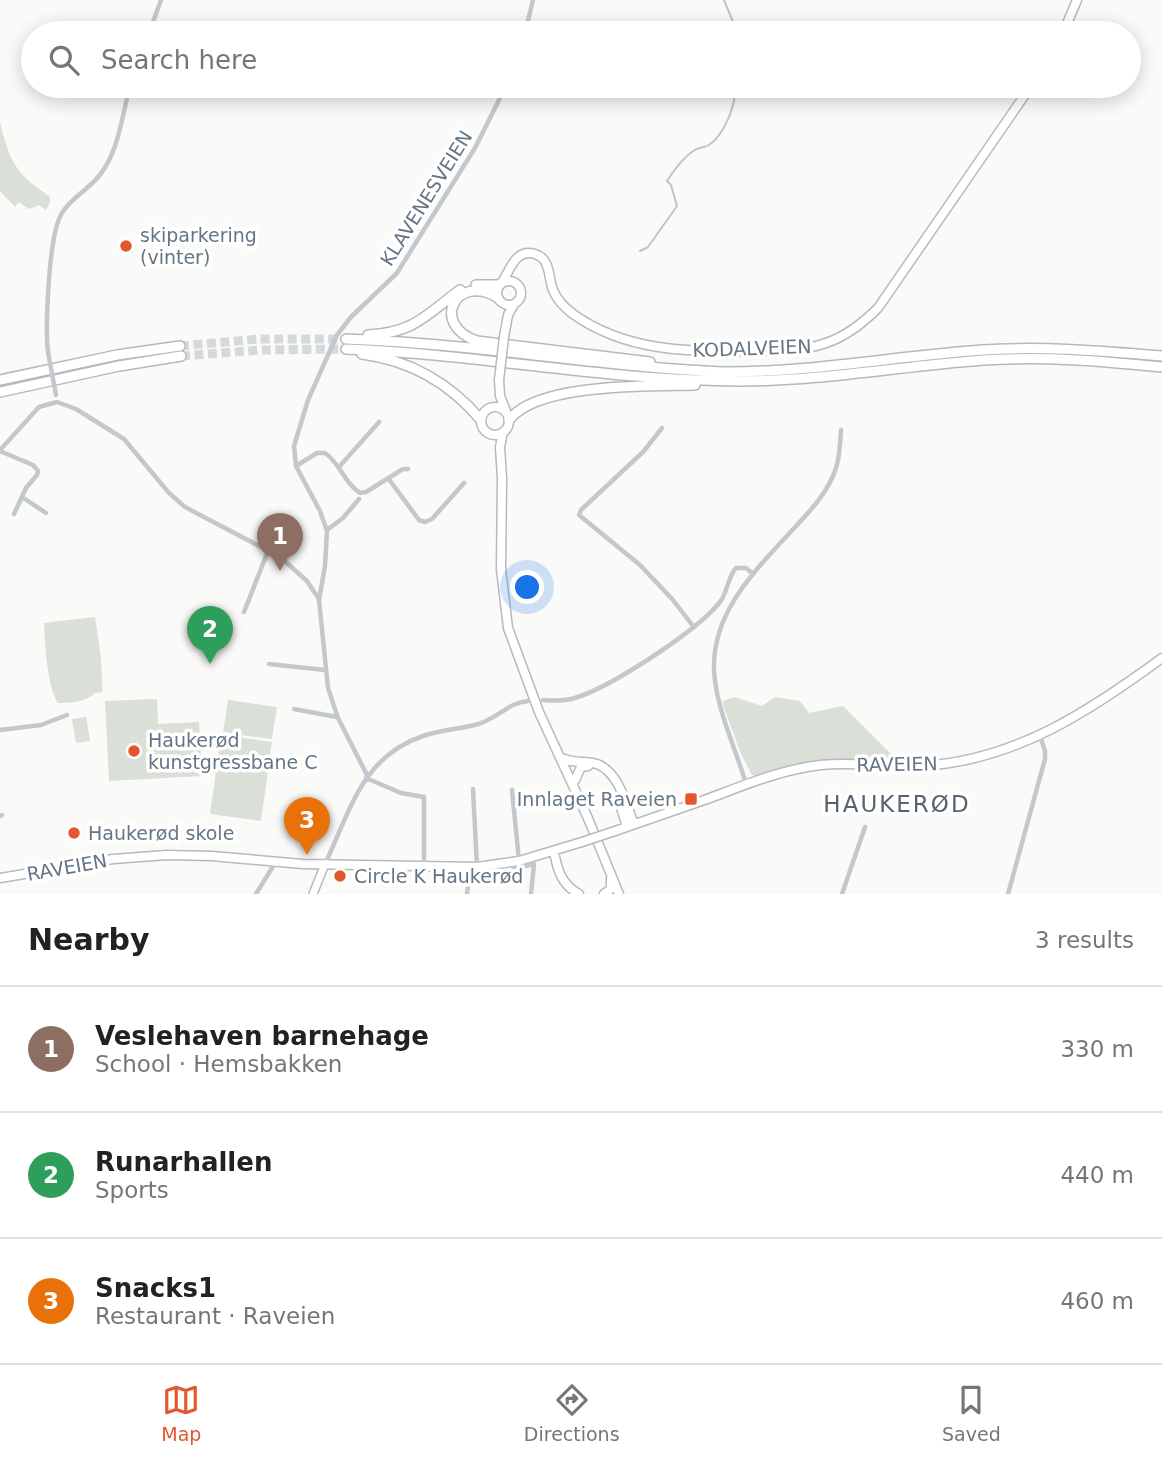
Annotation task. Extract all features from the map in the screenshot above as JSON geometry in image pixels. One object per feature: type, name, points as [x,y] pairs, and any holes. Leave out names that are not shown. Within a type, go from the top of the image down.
[{"type":"highway","points":[[346,344],[389,334],[422,320],[463,288],[500,284]]},
{"type":"highway","points":[[499,300],[478,290],[462,294],[454,303],[453,323],[459,332],[470,339],[485,343],[629,358],[667,365],[706,367],[713,371]]},
{"type":"highway","points":[[346,344],[419,344],[653,368],[713,371],[801,368],[1004,348],[1064,348],[1162,356]]},
{"type":"highway","points":[[346,344],[667,379],[744,381],[1026,358],[1076,359],[1162,367]]},
{"type":"highway","points":[[346,344],[417,369],[444,385],[481,420]]},
{"type":"highway","points":[[0,380],[117,355],[181,351],[0,392]]},
{"type":"highway","points":[[507,416],[525,405],[569,393],[737,385],[744,381]]},
{"type":"main road","points":[[1068,21],[1077,0]]},
{"type":"main road","name":"KODALVEIEN","points":[[516,259],[529,253],[541,257],[547,264],[554,292],[566,308],[597,328],[634,343],[662,349],[724,352],[797,350],[824,344],[853,330],[878,308],[1023,98]]},
{"type":"main road","points":[[504,337],[499,300],[500,284],[516,259]]},
{"type":"main road","points":[[516,259],[514,278],[521,293],[508,315],[499,380],[500,396],[507,416],[500,447],[504,609],[514,647],[530,689],[619,894]]},
{"type":"main road","points":[[500,284],[509,280],[518,284]]},
{"type":"main road","points":[[499,300],[514,304]]},
{"type":"main road","points":[[499,380],[490,407],[481,420],[483,428],[489,433],[496,435],[503,432]]},
{"type":"main road","points":[[490,407],[497,407],[507,416]]},
{"type":"main road","points":[[489,433],[495,448],[502,512]]},
{"type":"main road","name":"RAVEIEN","points":[[0,878],[151,855],[424,867],[474,868],[504,864],[549,853],[796,769],[827,764],[911,766],[956,762],[998,752],[1040,736],[1097,704],[1162,658]]},
{"type":"main road","points":[[530,689],[565,758],[624,894]]},
{"type":"main road","points":[[565,758],[575,763],[599,765],[607,769],[615,779],[630,825]]},
{"type":"main road","points":[[575,780],[578,771],[586,766],[596,767],[607,774],[630,825]]},
{"type":"main road","points":[[549,853],[561,883],[572,894]]},
{"type":"main road","points":[[549,853],[561,878],[571,890],[579,894]]},
{"type":"main road","points":[[604,894],[611,889],[611,873]]},
{"type":"street","points":[[153,21],[161,0]]},
{"type":"street","points":[[528,21],[533,0]]},
{"type":"street","points":[[57,402],[48,352],[50,284],[59,218],[74,199],[99,177],[110,159],[127,98]]},
{"type":"street","name":"KLAVENESVEIEN","points":[[296,466],[294,446],[308,400],[337,335],[351,317],[397,273],[475,148],[500,98]]},
{"type":"street","points":[[14,514],[38,471],[33,465],[0,451],[34,411],[45,404],[57,402],[76,409],[118,434],[185,508],[268,551],[299,572],[319,600]]},
{"type":"street","points":[[339,467],[379,422]]},
{"type":"street","points":[[662,428],[643,452],[581,510],[579,515],[640,565],[674,600],[693,626]]},
{"type":"street","points":[[747,784],[718,700],[714,667],[716,644],[731,604],[828,486],[837,466],[841,430]]},
{"type":"street","points":[[408,469],[403,469],[360,493],[323,452],[296,466],[320,511],[327,531],[319,600],[328,688],[338,718],[367,777],[401,793],[424,797],[424,867]]},
{"type":"street","points":[[388,478],[419,520],[425,522],[432,520],[464,483]]},
{"type":"street","points":[[22,497],[46,513]]},
{"type":"street","points":[[327,531],[343,518],[359,499]]},
{"type":"street","points":[[244,612],[268,551]]},
{"type":"street","points":[[543,700],[572,699],[603,686],[636,667],[693,626],[720,602],[736,568],[746,568],[753,574]]},
{"type":"street","points":[[269,664],[325,670]]},
{"type":"street","points":[[313,894],[343,822],[367,777],[391,752],[413,740],[437,732],[488,721],[509,705],[528,701]]},
{"type":"street","points":[[294,709],[338,718]]},
{"type":"street","points":[[0,730],[41,725],[67,715]]},
{"type":"street","points":[[1008,894],[1045,759],[1040,736]]},
{"type":"street","points":[[467,894],[474,868],[473,789]]},
{"type":"street","points":[[512,790],[519,861]]},
{"type":"street","points":[[842,894],[865,827]]},
{"type":"street","points":[[256,894],[275,862]]},
{"type":"street","name":"RAVEIEN","points":[[504,864],[509,870],[534,864],[531,894]]},
{"type":"shaded area","points":[[0,122],[14,163],[31,183],[50,197],[46,210],[39,205],[29,209],[19,202],[15,207],[0,191]]},
{"type":"shaded area","points":[[95,617],[102,692],[78,701],[58,703],[49,676],[44,623]]},
{"type":"shaded area","points":[[734,697],[762,706],[775,697],[800,701],[809,713],[843,706],[898,761],[893,763],[837,759],[752,775],[741,754],[723,705],[723,701]]},
{"type":"shaded area","name":"Haukerød kunstgressbane C","points":[[157,699],[158,724],[199,722],[202,776],[109,781],[105,701]]},
{"type":"shaded area","points":[[228,700],[277,707],[272,739],[223,733]]},
{"type":"shaded area","points":[[86,717],[90,741],[76,743],[72,719]]},
{"type":"shaded area","points":[[221,735],[272,742],[261,821],[210,814]]},
{"type":"waterway","points":[[724,0],[733,21]]},
{"type":"waterway","points":[[640,251],[648,247],[677,206],[671,185],[667,181],[686,157],[709,145],[720,134],[732,109],[734,98]]},
{"type":"tunnel","points":[[180,346],[260,339],[346,339]]},
{"type":"tunnel","points":[[181,356],[261,350],[346,349]]},
{"type":"place","name":"skiparkering (vinter)","points":[[126,246]]},
{"type":"place","name":"Veslehaven barnehage","points":[[280,571]]},
{"type":"place","name":"Runarhallen","points":[[210,664]]},
{"type":"place","name":"Haukerød kunstgressbane C","points":[[134,751]]},
{"type":"place","name":"Innlaget Raveien","points":[[691,799]]},
{"type":"place","name":"Haukerød skole","points":[[74,833]]},
{"type":"place","name":"Snacks1","points":[[307,855]]},
{"type":"place","name":"Circle K Haukerød","points":[[340,876]]},
{"type":"district","name":"HAUKERØD","points":[[897,804]]}]
